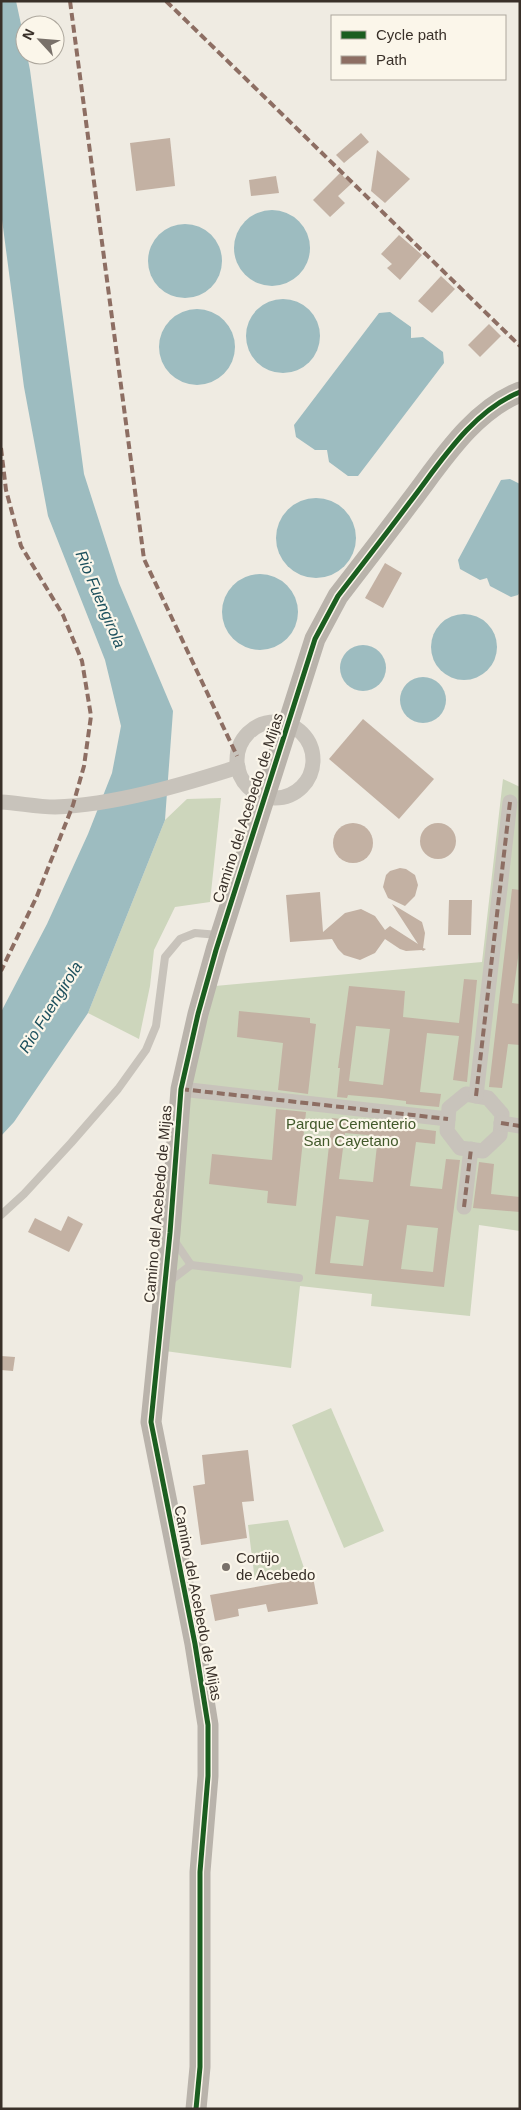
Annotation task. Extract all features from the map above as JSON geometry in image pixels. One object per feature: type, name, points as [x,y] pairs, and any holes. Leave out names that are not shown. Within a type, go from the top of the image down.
[{"type":"street","name":"Camino del Acebedo de Mijas","points":[[196,2109],[200,2067],[200,1872],[208,1776],[208,1725],[195,1644],[151,1422],[170,1233],[181,1089],[198,1014],[221,935],[315,639],[338,596],[447,455],[469,429],[490,410],[520,392]]},
{"type":"street","points":[[270,722],[288,725],[304,735],[311,747],[313,763],[310,776],[302,787],[293,794],[276,798],[254,792],[242,780],[238,768],[237,756],[244,738],[251,730],[270,722]]},
{"type":"street","points":[[1,802],[53,807],[94,803],[189,782],[238,768]]},
{"type":"street","points":[[476,1096],[510,802]]},
{"type":"street","points":[[181,1089],[448,1119]]},
{"type":"street","points":[[466,1094],[476,1096],[488,1098],[502,1114],[500,1135],[483,1151],[460,1148],[447,1131],[450,1108],[466,1094]]},
{"type":"street","points":[[501,1123],[520,1126]]},
{"type":"street","points":[[464,1207],[471,1149]]},
{"type":"lane","points":[[1,1214],[24,1194],[72,1143],[118,1089],[146,1050],[156,1026],[166,957],[180,939],[195,933],[221,935]]},
{"type":"lane","points":[[170,1233],[191,1265]]},
{"type":"lane","points":[[164,1284],[191,1265],[299,1278]]},
{"type":"green space","name":"Parque Cementerio San Cayetano","points":[[503,779],[520,787],[520,1231],[479,1225],[470,1316],[371,1306],[372,1294],[300,1286],[291,1368],[165,1351],[189,1087],[215,986],[482,962]]},
{"type":"green space","points":[[221,798],[210,902],[175,907],[154,950],[150,986],[139,1039],[88,1013],[165,820],[187,799]]},
{"type":"green space","points":[[331,1408],[384,1531],[344,1548],[292,1425]]},
{"type":"green space","points":[[288,1520],[306,1574],[255,1581],[248,1525]]},
{"type":"water","name":"Rio Fuengirola","points":[[1,1],[16,1],[19,15],[15,15],[15,65],[29,65],[30,70],[84,474],[119,583],[173,711],[165,820],[88,1013],[14,1122],[1,1136],[1,1012],[47,924],[88,834],[112,773],[121,726],[105,660],[48,516],[24,387],[1,212]]},
{"type":"water","points":[[272,210],[286,213],[299,221],[307,234],[310,248],[307,262],[299,275],[286,283],[272,286],[258,283],[245,275],[237,262],[234,248],[237,234],[245,221],[258,213]]},
{"type":"water","points":[[192,224],[212,234],[220,247],[222,261],[220,275],[212,288],[199,296],[178,298],[158,288],[150,275],[148,254],[158,234],[171,226]]},
{"type":"water","points":[[276,299],[290,299],[304,305],[314,315],[320,329],[318,350],[304,367],[290,373],[276,373],[262,367],[252,357],[246,343],[246,329],[252,315],[262,305]]},
{"type":"water","points":[[197,309],[211,312],[224,320],[232,333],[235,347],[232,361],[224,374],[211,382],[197,385],[183,382],[170,374],[162,361],[159,347],[162,333],[170,320],[183,312]]},
{"type":"water","points":[[390,312],[411,327],[411,338],[423,337],[443,352],[444,363],[358,476],[348,476],[329,462],[327,450],[315,450],[296,437],[294,425],[379,313]]},
{"type":"water","points":[[510,479],[520,484],[520,592],[518,595],[511,597],[490,586],[487,578],[480,580],[460,569],[458,560],[501,480]]},
{"type":"water","points":[[316,498],[331,501],[344,510],[353,523],[356,538],[353,553],[344,566],[331,575],[316,578],[301,575],[288,566],[279,553],[276,538],[279,523],[288,510],[301,501]]},
{"type":"water","points":[[260,574],[275,577],[287,585],[295,597],[298,612],[295,627],[287,639],[275,647],[260,650],[245,647],[233,639],[225,627],[222,612],[225,597],[233,585],[245,577]]},
{"type":"water","points":[[458,614],[470,614],[482,619],[492,629],[497,641],[495,660],[482,675],[470,680],[458,680],[446,675],[436,665],[431,653],[431,641],[436,629],[446,619]]},
{"type":"water","points":[[359,645],[367,645],[376,649],[382,655],[386,668],[382,681],[376,687],[367,691],[359,691],[350,687],[344,681],[340,672],[340,664],[344,655],[350,649]]},
{"type":"water","points":[[418,677],[428,677],[442,687],[446,700],[442,713],[436,719],[428,723],[418,723],[404,713],[400,705],[400,695],[410,681]]},
{"type":"building","points":[[361,133],[369,142],[344,163],[336,155]]},
{"type":"building","points":[[170,138],[175,186],[136,191],[130,143]]},
{"type":"building","points":[[377,150],[410,179],[385,203],[371,191]]},
{"type":"building","points":[[340,173],[351,184],[338,196],[345,203],[330,217],[313,200]]},
{"type":"building","points":[[276,176],[279,193],[251,196],[249,180]]},
{"type":"building","points":[[399,235],[422,255],[400,280],[387,268],[392,264],[381,254]]},
{"type":"building","points":[[441,276],[455,289],[432,313],[418,301]]},
{"type":"building","points":[[489,324],[501,336],[480,357],[468,345]]},
{"type":"building","points":[[385,563],[402,573],[383,608],[365,598]]},
{"type":"building","points":[[363,719],[434,779],[399,819],[329,759]]},
{"type":"building","points":[[357,823],[364,826],[370,832],[373,843],[372,851],[364,860],[357,863],[349,863],[342,860],[334,851],[333,839],[336,832],[345,824]]},
{"type":"building","points":[[438,823],[451,828],[456,841],[451,854],[438,859],[425,854],[420,841],[425,828]]},
{"type":"building","points":[[400,868],[406,869],[415,875],[418,885],[415,896],[405,906],[388,898],[383,887],[386,875],[390,871]]},
{"type":"building","points":[[512,889],[520,890],[520,943],[512,1003],[520,1004],[520,1045],[508,1044],[502,1088],[489,1087]]},
{"type":"building","points":[[320,892],[323,932],[345,913],[361,909],[375,916],[385,930],[390,926],[418,944],[392,904],[422,922],[425,933],[423,948],[426,949],[423,951],[406,951],[385,939],[375,953],[360,960],[344,955],[332,939],[290,942],[286,895]]},
{"type":"building","points":[[449,900],[472,900],[471,935],[448,935]]},
{"type":"building","points":[[464,979],[477,980],[467,1082],[453,1080],[459,1036],[427,1033],[420,1092],[441,1094],[439,1107],[406,1104],[406,1101],[382,1098],[348,1095],[347,1098],[337,1097],[340,1068],[338,1068],[349,986],[405,991],[403,1017],[459,1023]],"holes":[[[356,1026],[390,1029],[383,1085],[349,1081]]]},
{"type":"building","points":[[239,1011],[310,1018],[310,1023],[316,1024],[308,1094],[278,1090],[283,1043],[237,1037]]},
{"type":"building","points":[[276,1109],[306,1112],[296,1206],[267,1203],[268,1191],[209,1184],[212,1154],[272,1160]]},
{"type":"building","points":[[332,1118],[436,1131],[435,1144],[416,1142],[410,1186],[442,1189],[446,1159],[460,1160],[444,1287],[315,1274]],"holes":[[[345,1133],[378,1136],[373,1182],[339,1179]],[[336,1216],[369,1220],[363,1266],[330,1263]],[[407,1225],[438,1228],[433,1272],[401,1269]]]},
{"type":"building","points":[[479,1162],[494,1164],[491,1194],[520,1197],[520,1212],[473,1208]]},
{"type":"building","points":[[68,1216],[83,1224],[69,1252],[28,1232],[35,1218],[61,1231]]},
{"type":"building","points":[[1,1356],[15,1357],[13,1371],[1,1370]]},
{"type":"building","points":[[248,1450],[254,1501],[242,1502],[247,1538],[201,1545],[193,1486],[205,1484],[202,1455]]},
{"type":"building","points":[[313,1577],[318,1604],[268,1612],[266,1604],[238,1609],[239,1616],[215,1621],[210,1595]]},
{"type":"marked path","points":[[70,1],[144,559],[237,756]]},
{"type":"marked path","points":[[166,1],[520,346]]},
{"type":"marked path","points":[[1,448],[6,490],[21,546],[63,615],[82,661],[91,716],[84,766],[73,805],[37,896],[1,971]]},
{"type":"marked path","points":[[476,1096],[510,802]]},
{"type":"marked path","points":[[181,1089],[448,1119]]},
{"type":"marked path","points":[[501,1123],[520,1126]]},
{"type":"marked path","points":[[464,1207],[471,1149]]},
{"type":"cycle path","points":[[196,2109],[200,2067],[200,1872],[208,1776],[208,1725],[195,1644],[151,1422],[170,1233],[181,1089],[198,1014],[216,950],[315,639],[338,596],[458,439],[487,412],[520,392]]},
{"type":"place","name":"Cortijo de Acebedo","points":[[226,1567]]}]
